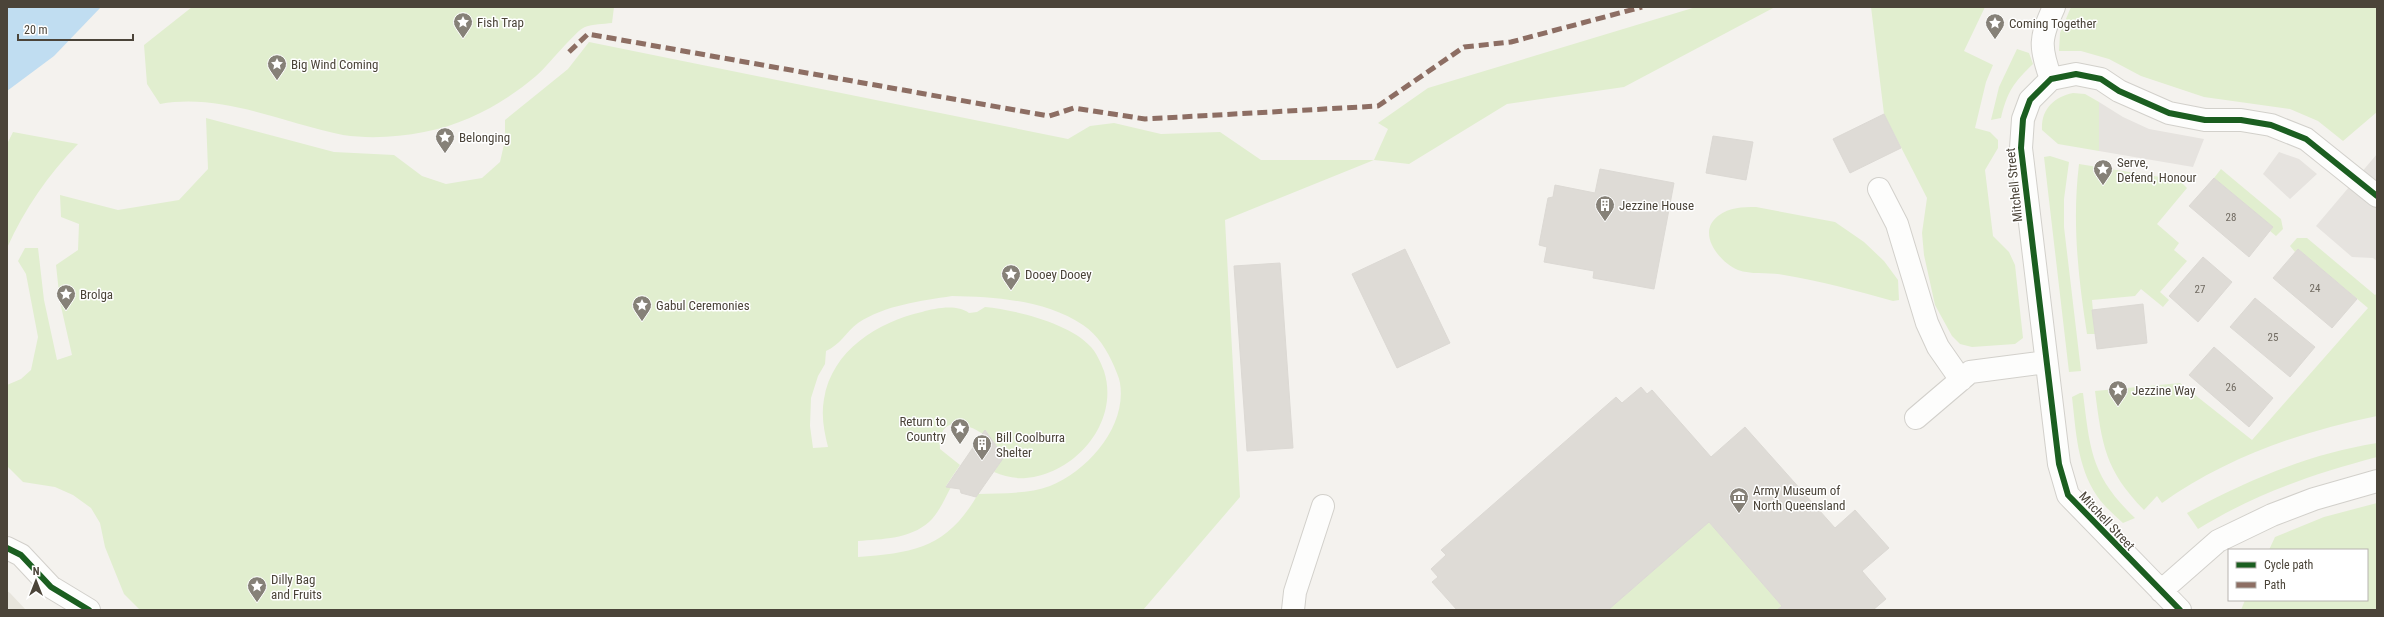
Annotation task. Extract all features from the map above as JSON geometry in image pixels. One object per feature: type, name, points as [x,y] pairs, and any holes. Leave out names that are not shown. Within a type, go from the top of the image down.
[{"type":"street","points":[[2054,7],[2042,35],[2043,58],[2051,79],[2076,74],[2101,79],[2119,92],[2169,113],[2205,120],[2241,120],[2271,125],[2306,139],[2377,196]]},
{"type":"street","name":"Mitchell Street","points":[[2051,79],[2030,100],[2023,119],[2020,137],[2059,464],[2068,495],[2180,610]]},
{"type":"street","points":[[1879,189],[1897,224],[1927,322],[1938,347],[1961,380]]},
{"type":"street","points":[[1916,418],[1970,372],[2046,362]]},
{"type":"street","points":[[2161,591],[2218,541],[2272,515],[2307,501],[2377,481]]},
{"type":"street","points":[[1293,610],[1295,592],[1323,506]]},
{"type":"street","points":[[7,548],[21,556],[51,587],[89,610]]},
{"type":"shaded area","points":[[2099,102],[2123,117],[2149,129],[2204,139],[2193,167],[2099,151]]},
{"type":"shaded area","points":[[2279,152],[2299,159],[2317,174],[2290,199],[2263,174]]},
{"type":"shaded area","points":[[2377,154],[2377,261],[2373,258],[2352,257],[2316,226]]},
{"type":"shaded area","points":[[7,591],[10,593],[26,610],[7,610]]},
{"type":"green space","points":[[192,7],[614,7],[612,23],[585,27],[568,41],[547,65],[524,86],[484,111],[455,124],[424,132],[374,137],[343,135],[230,106],[183,102],[160,104],[147,84],[144,45]]},
{"type":"green space","points":[[1696,7],[1775,7],[1624,87],[1507,104],[1409,164],[1374,160],[1388,129],[1378,123],[1428,88]]},
{"type":"green space","points":[[1871,7],[1985,7],[1964,51],[1993,65],[1986,82],[1975,128],[1990,132],[1998,140],[1998,148],[1985,170],[1993,236],[2009,252],[2015,265],[2023,338],[2015,344],[1972,347],[1960,344],[1952,336],[1935,305],[1924,255],[1922,233],[1927,198],[1884,114]]},
{"type":"green space","points":[[2071,7],[2377,7],[2377,112],[2343,141],[2318,121],[2290,109],[2204,97],[2141,76],[2109,59],[2081,51],[2059,51],[2060,33]]},
{"type":"green space","points":[[589,42],[1068,139],[1090,126],[1114,123],[1161,134],[1220,132],[1261,160],[1374,160],[1225,220],[1240,497],[1143,610],[140,610],[124,594],[105,547],[100,523],[91,508],[73,495],[55,487],[23,482],[7,466],[7,385],[21,379],[31,370],[38,337],[26,274],[18,261],[25,248],[38,248],[44,300],[57,360],[72,355],[60,302],[56,265],[78,250],[79,224],[61,217],[60,195],[118,210],[179,200],[208,169],[206,118],[334,152],[394,155],[422,176],[446,184],[482,178],[500,162],[505,140],[505,120],[568,69]],"holes":[[[952,296],[986,297],[1036,305],[1053,310],[1083,325],[1102,343],[1117,372],[1120,383],[1121,399],[1118,415],[1102,445],[1091,458],[1064,479],[1042,489],[1024,492],[978,494],[967,512],[955,526],[928,544],[897,553],[858,557],[858,541],[886,539],[905,535],[921,528],[936,514],[951,487],[946,486],[960,465],[940,449],[940,438],[943,431],[948,426],[954,424],[968,426],[983,434],[986,431],[1004,456],[994,472],[1017,478],[1026,478],[1045,474],[1062,466],[1077,455],[1090,441],[1100,426],[1106,408],[1107,390],[1104,371],[1095,352],[1082,339],[1070,331],[1041,319],[1011,311],[985,307],[977,312],[969,313],[959,308],[946,308],[922,312],[889,323],[874,331],[847,353],[836,366],[824,399],[823,423],[828,447],[813,448],[810,426],[811,398],[818,376],[825,364],[826,351],[839,342],[858,323],[880,312],[904,305]]]},
{"type":"green space","points":[[2017,49],[2029,53],[2033,64],[2012,88],[2001,118],[1991,120],[1999,87]]},
{"type":"green space","points":[[2073,93],[2085,94],[2099,102],[2099,151],[2058,144],[2042,130],[2044,116],[2050,105],[2060,98]]},
{"type":"green space","points":[[13,132],[78,144],[47,180],[29,206],[7,248],[7,144]]},
{"type":"green space","points":[[2050,156],[2069,162],[2064,199],[2064,227],[2081,371],[2069,372],[2044,157]]},
{"type":"green space","points":[[2079,164],[2179,180],[2187,188],[2157,224],[2179,243],[2174,250],[2187,261],[2160,292],[2169,300],[2163,307],[2141,289],[2135,296],[2092,300],[2095,334],[2087,334],[2077,249],[2076,207]]},
{"type":"green space","points":[[2221,169],[2281,219],[2283,229],[2276,236],[2270,231],[2273,227],[2214,178]]},
{"type":"green space","points":[[1741,207],[1756,207],[1835,222],[1864,242],[1884,261],[1898,280],[1899,300],[1893,301],[1839,286],[1798,277],[1779,274],[1743,272],[1731,266],[1724,261],[1713,246],[1709,230],[1712,223],[1718,216],[1727,211]]},
{"type":"green space","points":[[2297,238],[2307,238],[2375,295],[2377,293],[2377,416],[2349,422],[2293,438],[2265,448],[2212,473],[2186,487],[2162,503],[2157,496],[2144,510],[2131,496],[2113,469],[2103,442],[2095,391],[2180,383],[2252,440],[2368,308],[2298,249],[2295,252],[2290,246]]},
{"type":"green space","points":[[2083,393],[2091,447],[2101,475],[2109,489],[2120,503],[2135,518],[2123,523],[2100,500],[2090,485],[2085,473],[2078,448],[2072,397]]},
{"type":"green space","points":[[2377,443],[2377,457],[2284,486],[2241,505],[2198,529],[2187,513],[2256,479],[2303,461]]},
{"type":"green space","points":[[2377,503],[2377,610],[2241,610],[2245,601],[2368,601],[2368,549],[2269,549],[2275,537],[2324,517]]},
{"type":"green space","points":[[1709,522],[1782,606],[1777,610],[1608,610]]},
{"type":"water","points":[[7,7],[101,7],[54,56],[7,91]]},
{"type":"building","points":[[1884,114],[1901,148],[1850,173],[1833,139]]},
{"type":"building","points":[[1713,136],[1753,142],[1746,180],[1706,173]]},
{"type":"building","name":"Jezzine House","points":[[1600,169],[1674,183],[1654,289],[1593,278],[1594,271],[1544,262],[1547,247],[1539,245],[1548,198],[1553,197],[1555,185],[1595,193]]},
{"type":"building","points":[[2214,178],[2273,227],[2249,257],[2189,206]]},
{"type":"building","points":[[1405,249],[1450,343],[1397,368],[1352,274]]},
{"type":"building","points":[[2298,249],[2357,299],[2332,328],[2273,278]]},
{"type":"building","points":[[2203,257],[2232,282],[2198,322],[2169,296]]},
{"type":"building","points":[[1280,263],[1293,448],[1247,451],[1234,266]]},
{"type":"building","points":[[2255,298],[2315,347],[2290,377],[2230,327]]},
{"type":"building","points":[[2143,304],[2147,343],[2097,349],[2092,310]]},
{"type":"building","points":[[2214,347],[2273,398],[2249,427],[2189,375]]},
{"type":"building","points":[[1641,387],[1647,394],[1652,390],[1711,457],[1745,427],[1835,528],[1855,510],[1889,548],[1862,571],[1886,599],[1873,610],[1777,610],[1782,606],[1709,522],[1608,610],[1457,610],[1432,582],[1438,577],[1431,569],[1446,555],[1441,550],[1616,397],[1622,403]]},
{"type":"building","name":"Bill Coolburra Shelter","points":[[985,430],[1004,457],[976,497],[961,493],[960,489],[946,487]]},
{"type":"marked path","points":[[569,52],[588,34],[1049,116],[1074,108],[1145,119],[1378,106],[1464,47],[1511,42],[1642,7]]},
{"type":"cycle path","points":[[2180,610],[2068,495],[2059,464],[2021,148],[2023,119],[2030,100],[2051,79],[2076,74],[2101,79],[2119,91],[2169,113],[2205,120],[2241,120],[2271,125],[2306,139],[2377,196]]},
{"type":"cycle path","points":[[7,548],[21,555],[51,587],[89,610]]},
{"type":"place","name":"Fish Trap","points":[[463,39]]},
{"type":"place","name":"Coming Together","points":[[1995,40]]},
{"type":"place","name":"Big Wind Coming","points":[[277,81]]},
{"type":"place","name":"Belonging","points":[[445,154]]},
{"type":"place","name":"Serve, Defend, Honour","points":[[2103,186]]},
{"type":"place","name":"Jezzine House","points":[[1605,222]]},
{"type":"place","name":"Dooey Dooey","points":[[1011,291]]},
{"type":"place","name":"Brolga","points":[[66,311]]},
{"type":"place","name":"Gabul Ceremonies","points":[[642,322]]},
{"type":"place","name":"Jezzine Way","points":[[2118,407]]},
{"type":"place","name":"Return to Country","points":[[960,445]]},
{"type":"place","name":"Bill Coolburra Shelter","points":[[982,461]]},
{"type":"place","name":"Army Museum of North Queensland","points":[[1739,514]]},
{"type":"place","name":"Dilly Bag and Fruits","points":[[257,603]]}]
